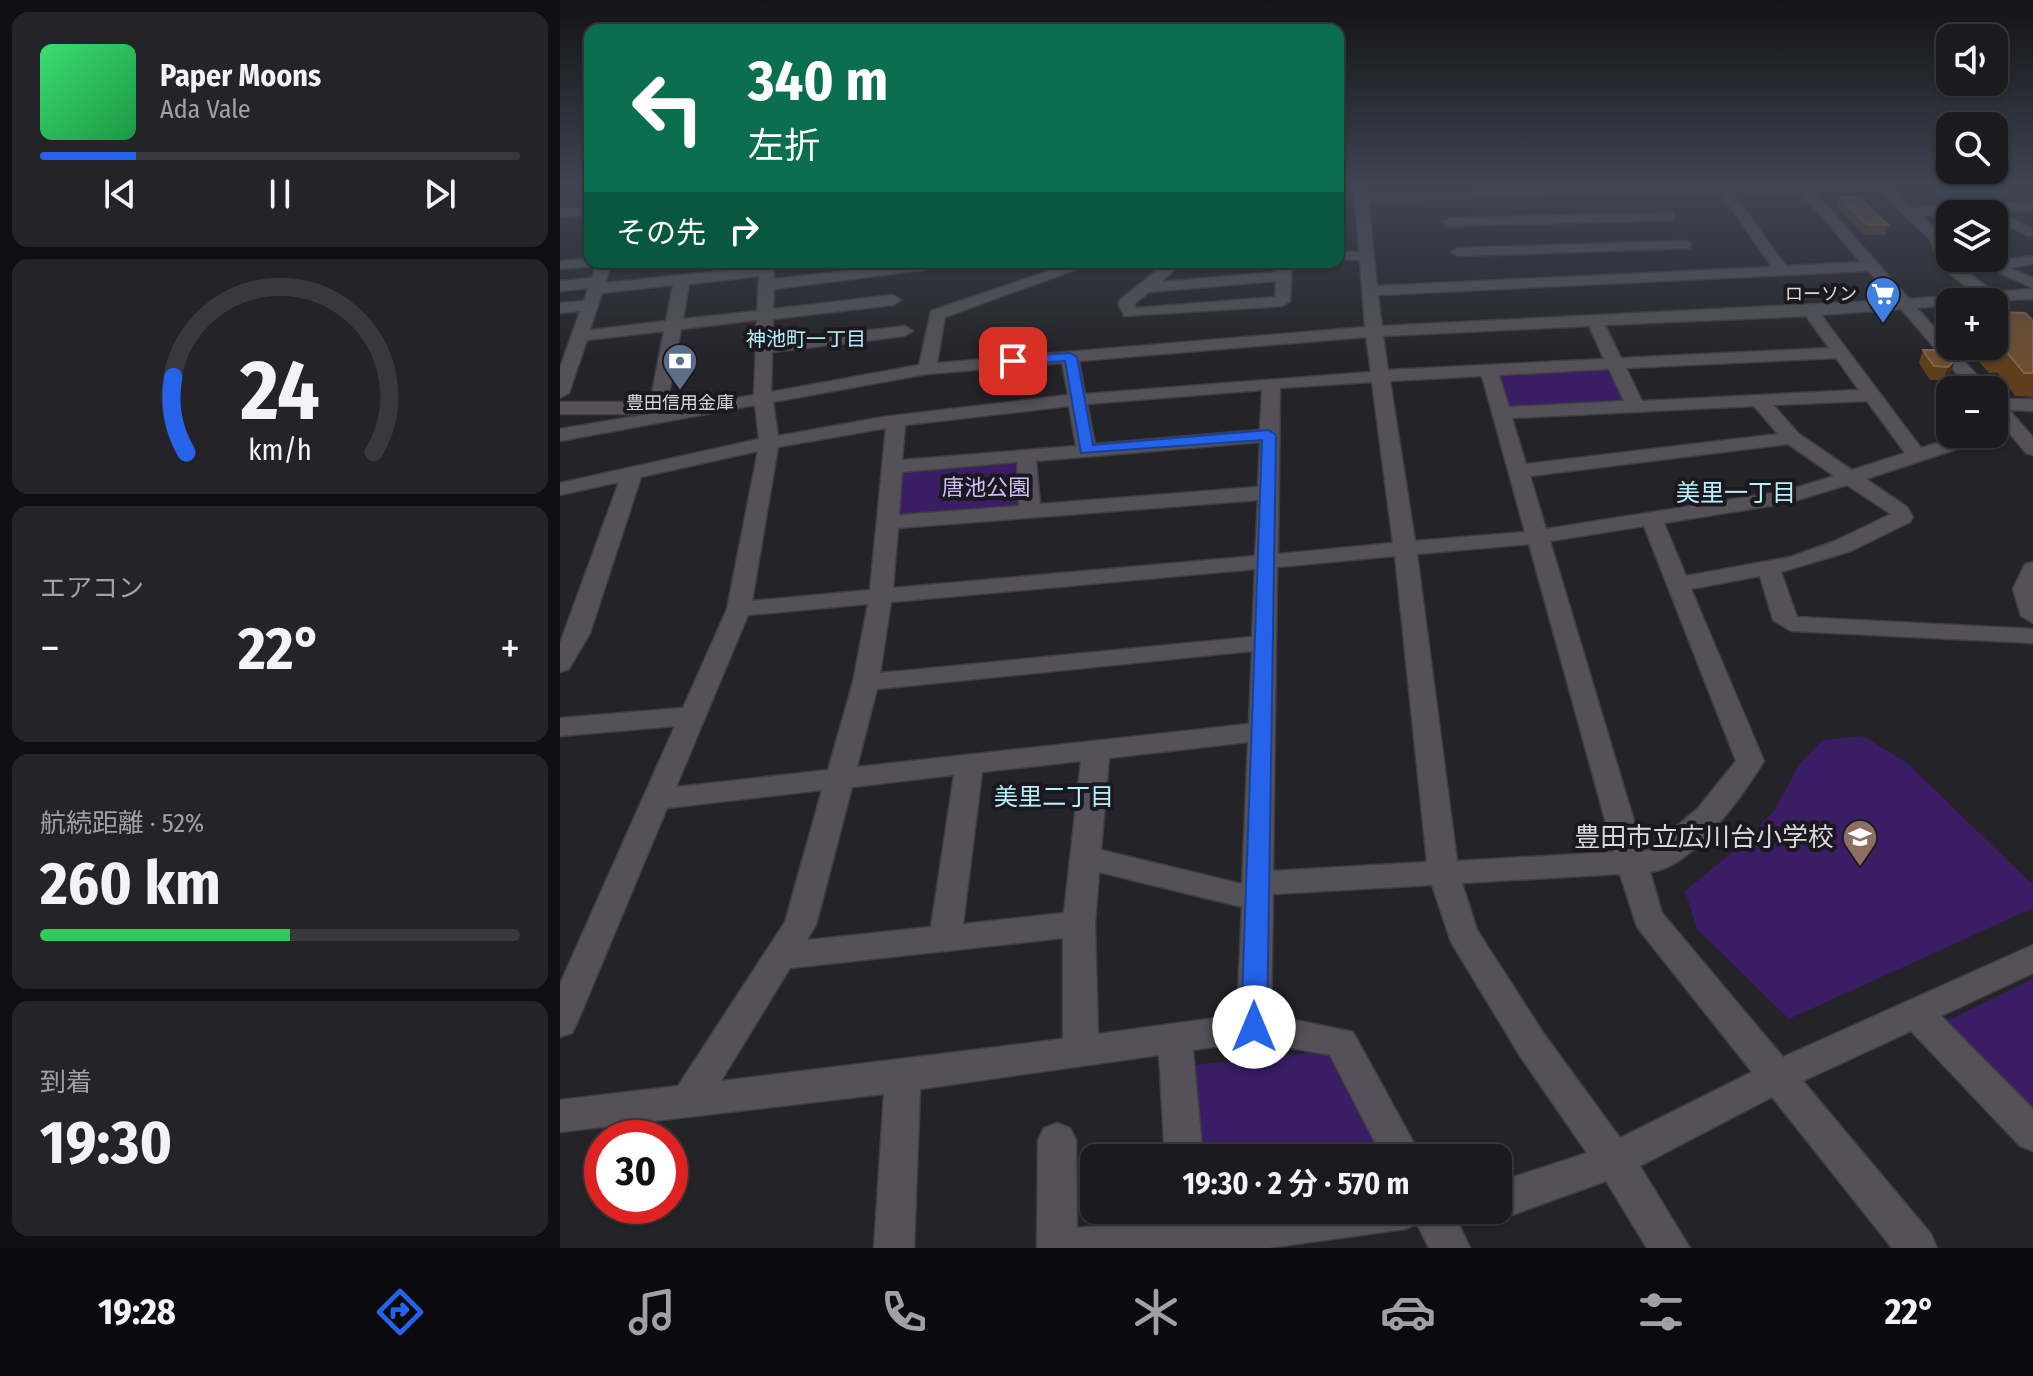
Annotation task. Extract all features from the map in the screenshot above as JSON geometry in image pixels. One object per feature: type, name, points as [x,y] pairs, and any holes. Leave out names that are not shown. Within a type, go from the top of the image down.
[{"type":"street","points":[[1365,244],[1443,872],[1462,933],[1532,1045],[1613,1158],[1670,1248]]},
{"type":"street","points":[[1456,244],[1462,269]]},
{"type":"street","points":[[1763,244],[1783,272]]},
{"type":"street","points":[[1854,244],[1969,376]]},
{"type":"street","points":[[1369,291],[1462,269],[1685,245],[1714,296]]},
{"type":"street","points":[[2008,261],[2029,255]]},
{"type":"street","points":[[1344,256],[1366,256]]},
{"type":"street","points":[[560,265],[584,263]]},
{"type":"street","points":[[763,348],[1070,357],[1374,331],[1594,320],[1714,296],[1783,272],[1873,266]]},
{"type":"street","points":[[560,393],[603,268]]},
{"type":"street","points":[[560,308],[594,292],[682,279],[912,268]]},
{"type":"street","points":[[560,435],[664,410],[764,395],[914,354],[937,314],[1071,268]]},
{"type":"street","points":[[1144,288],[1284,269],[1282,301],[1130,313],[1126,303],[1144,288],[1169,268]]},
{"type":"street","points":[[1462,269],[1714,296],[1810,311],[1936,301]]},
{"type":"street","points":[[897,271],[893,300],[914,354]]},
{"type":"street","points":[[1958,272],[1979,288]]},
{"type":"street","points":[[2006,272],[2033,283]]},
{"type":"street","points":[[560,1023],[739,609],[769,444],[763,348],[767,273]]},
{"type":"street","points":[[664,410],[673,325],[682,279]]},
{"type":"street","points":[[560,286],[594,292]]},
{"type":"street","points":[[2008,295],[2033,294]]},
{"type":"street","points":[[579,336],[893,300]]},
{"type":"street","points":[[1810,311],[1916,455]]},
{"type":"street","points":[[1594,320],[1635,406]]},
{"type":"street","points":[[560,489],[769,444],[896,421],[1382,375],[1842,353]]},
{"type":"street","points":[[1070,357],[1086,450]]},
{"type":"street","points":[[1489,370],[1629,862],[1648,918],[1917,1248]]},
{"type":"street","points":[[1254,1027],[1271,385]]},
{"type":"street","points":[[1500,413],[1870,395]]},
{"type":"street","points":[[1679,584],[1769,569],[1843,546],[1902,517],[1900,511],[1792,438],[1758,400]]},
{"type":"street","points":[[2008,404],[2033,405]]},
{"type":"street","points":[[560,408],[664,410]]},
{"type":"street","points":[[2008,420],[2033,449]]},
{"type":"street","points":[[690,1099],[800,925],[866,682],[881,595],[896,421]]},
{"type":"street","points":[[894,467],[1269,435]]},
{"type":"street","points":[[1520,471],[1792,438]]},
{"type":"street","points":[[739,609],[1537,537],[1788,497],[1940,448]]},
{"type":"street","points":[[1026,455],[1030,512]]},
{"type":"street","points":[[560,664],[632,474]]},
{"type":"street","points":[[888,522],[1267,493]]},
{"type":"street","points":[[1083,857],[1256,891],[1443,872],[1656,861],[1675,848],[1729,793],[1750,761],[1652,520]]},
{"type":"street","points":[[1769,569],[1785,620],[1791,624],[2033,636]]},
{"type":"street","points":[[2033,569],[2025,589],[2033,616]]},
{"type":"street","points":[[866,682],[1263,643]]},
{"type":"street","points":[[560,727],[694,716]]},
{"type":"street","points":[[656,799],[1096,753],[1260,732]]},
{"type":"street","points":[[1081,1050],[1079,924],[1083,857],[1096,753]]},
{"type":"street","points":[[945,941],[969,767]]},
{"type":"street","points":[[780,956],[945,941],[1079,924]]},
{"type":"street","points":[[1512,1198],[1529,1194],[1613,1158],[1777,1076],[2033,958]]},
{"type":"street","points":[[1917,1014],[2033,1134]]},
{"type":"street","points":[[560,1116],[903,1076],[1254,1027],[1341,1042],[1396,1144]]},
{"type":"street","points":[[1175,1039],[1183,1144]]},
{"type":"street","points":[[894,1248],[903,1076]]},
{"type":"street","points":[[1057,1140],[1057,1248]]},
{"type":"street","points":[[1073,1248],[1184,1224]]},
{"type":"street","points":[[1193,1224],[1260,1239],[1335,1224]]},
{"type":"street","points":[[1438,1224],[1450,1248]]},
{"type":"green space","points":[[1606,368],[1625,402],[1508,409],[1497,373]]},
{"type":"green space","name":"唐池公園","points":[[1015,460],[1018,508],[897,518],[902,471]]},
{"type":"green space","points":[[1863,736],[1907,763],[2033,885],[2033,908],[1789,1019],[1697,929],[1685,891],[1728,856],[1774,811],[1800,763],[1823,740]]},
{"type":"green space","points":[[2033,979],[2033,1119],[1945,1028],[1948,1020]]},
{"type":"green space","points":[[1328,1051],[1375,1144],[1203,1144],[1195,1065]]},
{"type":"building","points":[[2008,312],[2025,313],[2033,321],[2033,373],[2024,373],[2008,353]]},
{"type":"building","points":[[1923,350],[1936,350],[1936,360],[1955,360],[1948,367],[1934,366]]},
{"type":"place","name":"ローソン","points":[[1883,325]]},
{"type":"place","name":"豊田信用金庫","points":[[680,392]]},
{"type":"place","name":"豊田市立広川台小学校","points":[[1860,868]]},
{"type":"district","name":"神池町一丁目","points":[[806,339]]},
{"type":"district","name":"美里一丁目","points":[[1736,493]]},
{"type":"district","name":"美里二丁目","points":[[1054,797]]},
{"type":"route","points":[[1013,361],[1070,357],[1086,450],[1269,435],[1254,1027]]}]
